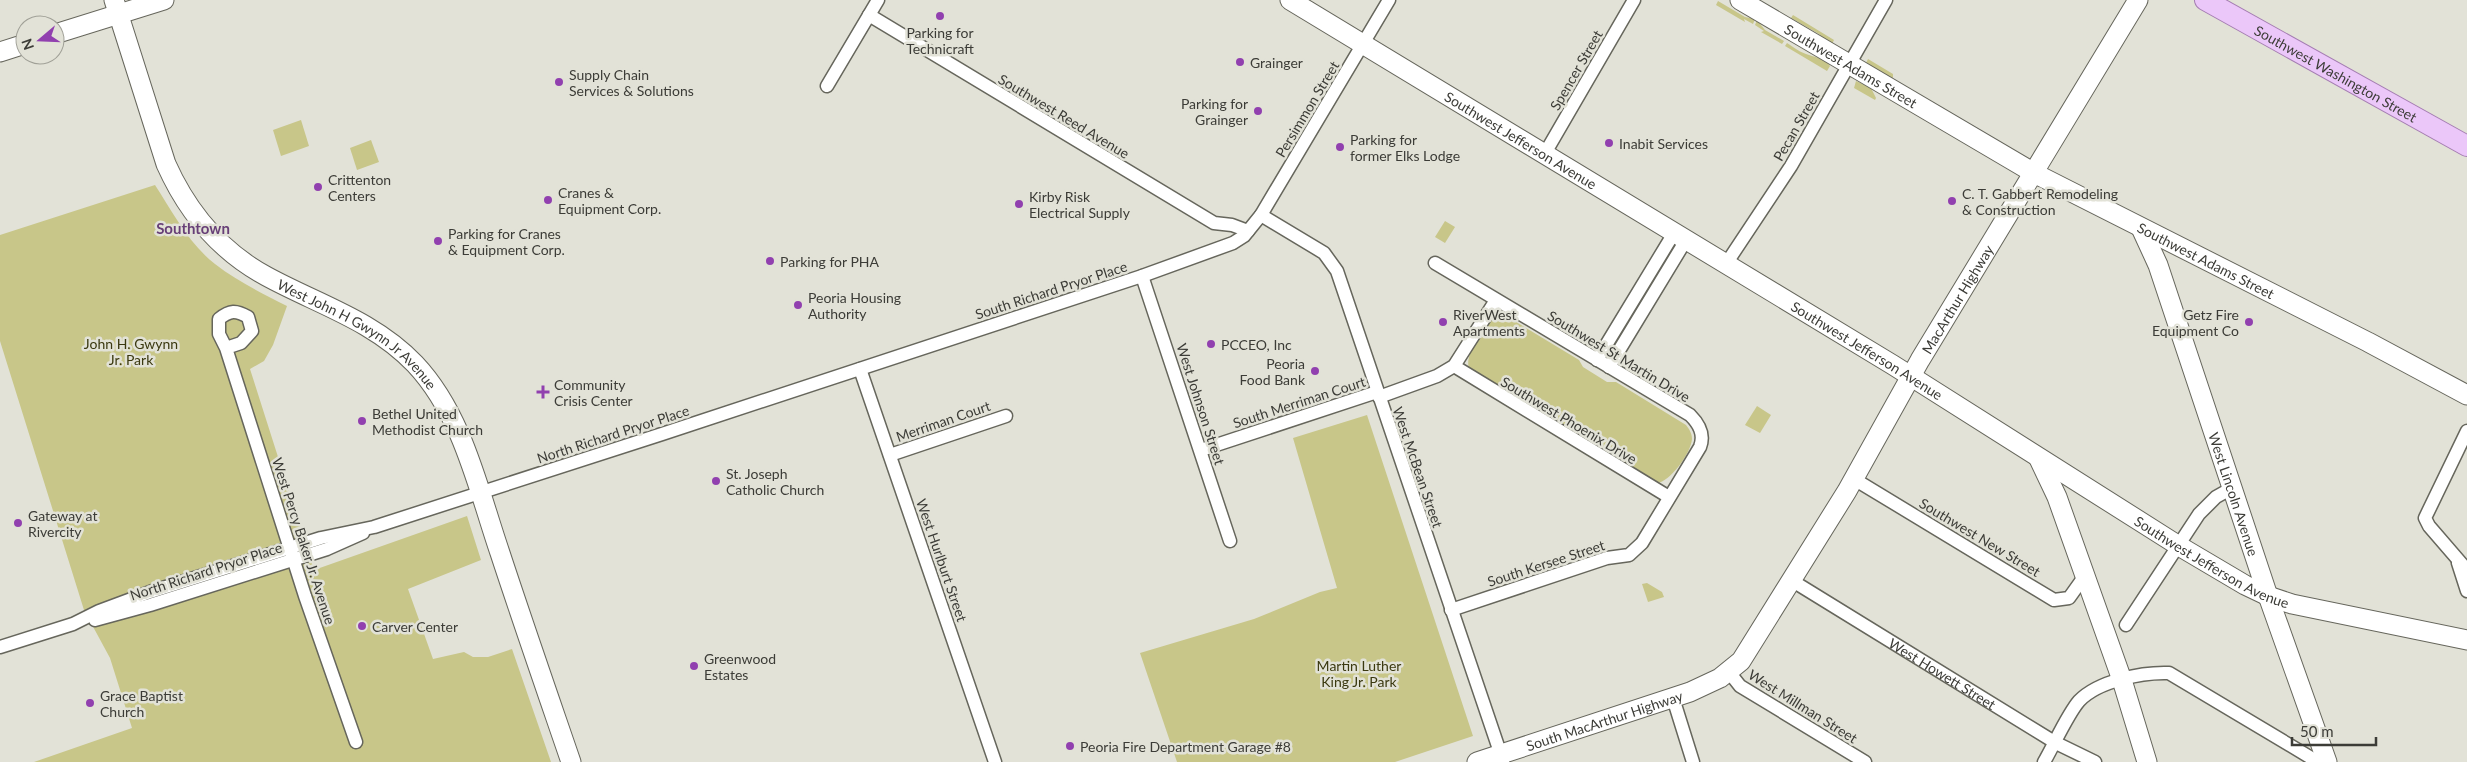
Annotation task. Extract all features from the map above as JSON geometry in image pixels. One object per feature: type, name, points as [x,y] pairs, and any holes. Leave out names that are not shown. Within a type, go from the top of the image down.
[{"type":"main road","points":[[65,30],[117,7],[164,0]]},
{"type":"main road","name":"Southwest Jefferson Avenue","points":[[1290,0],[1911,377],[2179,546],[2268,596],[2292,604],[2467,640]]},
{"type":"main road","name":"Southwest Adams Street","points":[[1740,0],[2034,173],[2368,342],[2467,396]]},
{"type":"main road","name":"MacArthur Highway","points":[[1729,672],[1745,655],[1854,479],[1911,377],[2138,0]]},
{"type":"main road","name":"Southwest Washington Street","points":[[2206,0],[2467,146]]},
{"type":"main road","name":"West John H Gwynn Jr Avenue","points":[[117,7],[166,164],[188,205],[215,237],[246,263],[266,276],[363,323],[383,336],[411,361],[431,384],[447,410],[460,438],[480,493],[571,762]]},
{"type":"main road","points":[[0,52],[15,47]]},
{"type":"main road","name":"West Lincoln Avenue","points":[[2141,228],[2158,265],[2268,596],[2326,762]]},
{"type":"main road","points":[[2039,458],[2057,497],[2122,680],[2147,762]]},
{"type":"main road","name":"South MacArthur Highway","points":[[1476,762],[1502,758],[1673,698],[1704,686],[1729,672]]},
{"type":"street","points":[[827,86],[878,0]]},
{"type":"street","name":"Persimmon Street","points":[[1248,232],[1261,215],[1389,0]]},
{"type":"street","name":"Spencer Street","points":[[1544,155],[1634,0]]},
{"type":"street","name":"Pecan Street","points":[[1726,264],[1791,166],[1886,0]]},
{"type":"street","name":"Southwest Reed Avenue","points":[[869,15],[1214,223],[1232,225],[1248,232]]},
{"type":"street","name":"West McBean Street","points":[[1261,215],[1324,254],[1337,272],[1502,758]]},
{"type":"street","name":"South Richard Pryor Place","points":[[860,368],[1142,276],[1233,243],[1248,232]]},
{"type":"street","points":[[1597,360],[1680,237]]},
{"type":"street","points":[[1609,367],[1680,237]]},
{"type":"street","name":"Southwest St Martin Drive","points":[[1435,263],[1690,416],[1700,427],[1703,435]]},
{"type":"street","name":"West Johnson Street","points":[[1142,276],[1230,542]]},
{"type":"street","points":[[1454,366],[1496,300]]},
{"type":"street","name":"West Percy Baker Jr. Avenue","points":[[226,348],[292,553],[356,742]]},
{"type":"street","name":"South Merriman Court","points":[[1201,450],[1437,376],[1454,366]]},
{"type":"street","name":"Southwest Phoenix Drive","points":[[1454,366],[1669,497]]},
{"type":"street","name":"North Richard Pryor Place","points":[[0,647],[73,624],[95,612],[133,598],[292,553],[321,538],[374,527],[860,368]]},
{"type":"street","name":"West Hurlburt Street","points":[[860,368],[995,762]]},
{"type":"street","name":"Merriman Court","points":[[890,455],[1006,416]]},
{"type":"street","points":[[2467,431],[2425,518],[2429,526],[2467,570]]},
{"type":"street","name":"South Kersee Street","points":[[1451,610],[1607,558],[1628,555],[1642,543],[1700,447],[1703,435]]},
{"type":"street","name":"Southwest New Street","points":[[1854,479],[2054,600],[2069,598],[2084,577]]},
{"type":"street","points":[[2126,626],[2203,510],[2216,497],[2232,488]]},
{"type":"street","points":[[2457,558],[2467,591]]},
{"type":"street","name":"West Howett Street","points":[[1792,580],[2056,743],[2095,762]]},
{"type":"street","name":"West Millman Street","points":[[1729,672],[1740,686],[1865,762]]},
{"type":"street","points":[[2044,762],[2078,702],[2091,690],[2148,672],[2169,673],[2318,762]]},
{"type":"street","points":[[1673,698],[1693,762]]},
{"type":"green space","points":[[1718,1],[1745,17],[1755,19],[1753,24],[1744,19],[1745,22],[1716,5]]},
{"type":"green space","points":[[1793,15],[1834,40],[1831,46],[1819,34],[1791,18]]},
{"type":"green space","points":[[1757,20],[1765,30],[1784,41],[1782,44],[1761,32],[1764,31],[1755,25]]},
{"type":"green space","points":[[1787,43],[1803,53],[1826,61],[1830,66],[1827,71],[1785,46]]},
{"type":"green space","points":[[1868,59],[1893,74],[1893,78],[1882,75],[1865,65]]},
{"type":"green space","points":[[1856,81],[1871,88],[1876,98],[1875,100],[1854,88]]},
{"type":"green space","points":[[301,120],[309,146],[281,156],[273,130]]},
{"type":"green space","points":[[371,140],[379,162],[357,170],[350,148]]},
{"type":"green space","name":"John H. Gwynn Jr. Park","points":[[155,185],[182,227],[206,256],[241,282],[287,306],[273,345],[264,361],[250,369],[314,570],[467,516],[481,560],[408,589],[433,659],[464,652],[473,657],[488,657],[512,649],[551,762],[34,762],[132,728],[110,658],[84,610],[0,341],[0,235]]},
{"type":"green space","points":[[1445,221],[1455,227],[1445,243],[1435,237]]},
{"type":"green space","points":[[1497,316],[1508,317],[1579,360],[1583,367],[1607,382],[1616,382],[1686,425],[1692,439],[1691,445],[1684,459],[1674,472],[1668,478],[1657,483],[1646,478],[1643,473],[1600,447],[1594,447],[1530,408],[1528,402],[1469,369],[1469,356],[1476,339],[1486,324]]},
{"type":"green space","points":[[1757,406],[1771,415],[1760,433],[1745,425]]},
{"type":"green space","name":"Martin Luther King Jr. Park","points":[[1367,415],[1473,736],[1395,762],[1177,762],[1140,653],[1254,619],[1320,592],[1337,588],[1293,438]]},
{"type":"green space","points":[[1647,583],[1662,592],[1664,597],[1648,602],[1642,584]]},
{"type":"place","name":"Parking for Technicraft","points":[[940,16]]},
{"type":"place","name":"Grainger","points":[[1240,62]]},
{"type":"place","name":"Supply Chain Services & Solutions","points":[[559,82]]},
{"type":"place","name":"Parking for Grainger","points":[[1258,111]]},
{"type":"place","name":"Inabit Services","points":[[1609,143]]},
{"type":"place","name":"Parking for former Elks Lodge","points":[[1340,147]]},
{"type":"place","name":"Crittenton Centers","points":[[318,187]]},
{"type":"place","name":"Cranes & Equipment Corp.","points":[[548,200]]},
{"type":"place","name":"C. T. Gabbert Remodeling & Construction","points":[[1952,201]]},
{"type":"place","name":"Kirby Risk Electrical Supply","points":[[1019,204]]},
{"type":"place","name":"Parking for Cranes & Equipment Corp.","points":[[438,241]]},
{"type":"place","name":"Parking for PHA","points":[[770,261]]},
{"type":"place","name":"Peoria Housing Authority","points":[[798,305]]},
{"type":"place","name":"RiverWest Apartments","points":[[1443,322]]},
{"type":"place","name":"Getz Fire Equipment Co","points":[[2249,322]]},
{"type":"place","name":"PCCEO, Inc","points":[[1211,344]]},
{"type":"place","name":"Peoria Food Bank","points":[[1315,371]]},
{"type":"place","name":"Community Crisis Center","points":[[543,392]]},
{"type":"place","name":"Bethel United Methodist Church","points":[[362,421]]},
{"type":"place","name":"St. Joseph Catholic Church","points":[[716,481]]},
{"type":"place","name":"Gateway at Rivercity","points":[[18,523]]},
{"type":"place","name":"Carver Center","points":[[362,626]]},
{"type":"place","name":"Greenwood Estates","points":[[694,666]]},
{"type":"place","name":"Grace Baptist Church","points":[[90,703]]},
{"type":"place","name":"Peoria Fire Department Garage #8","points":[[1070,746]]},
{"type":"district","name":"Southtown","points":[[193,228]]}]
